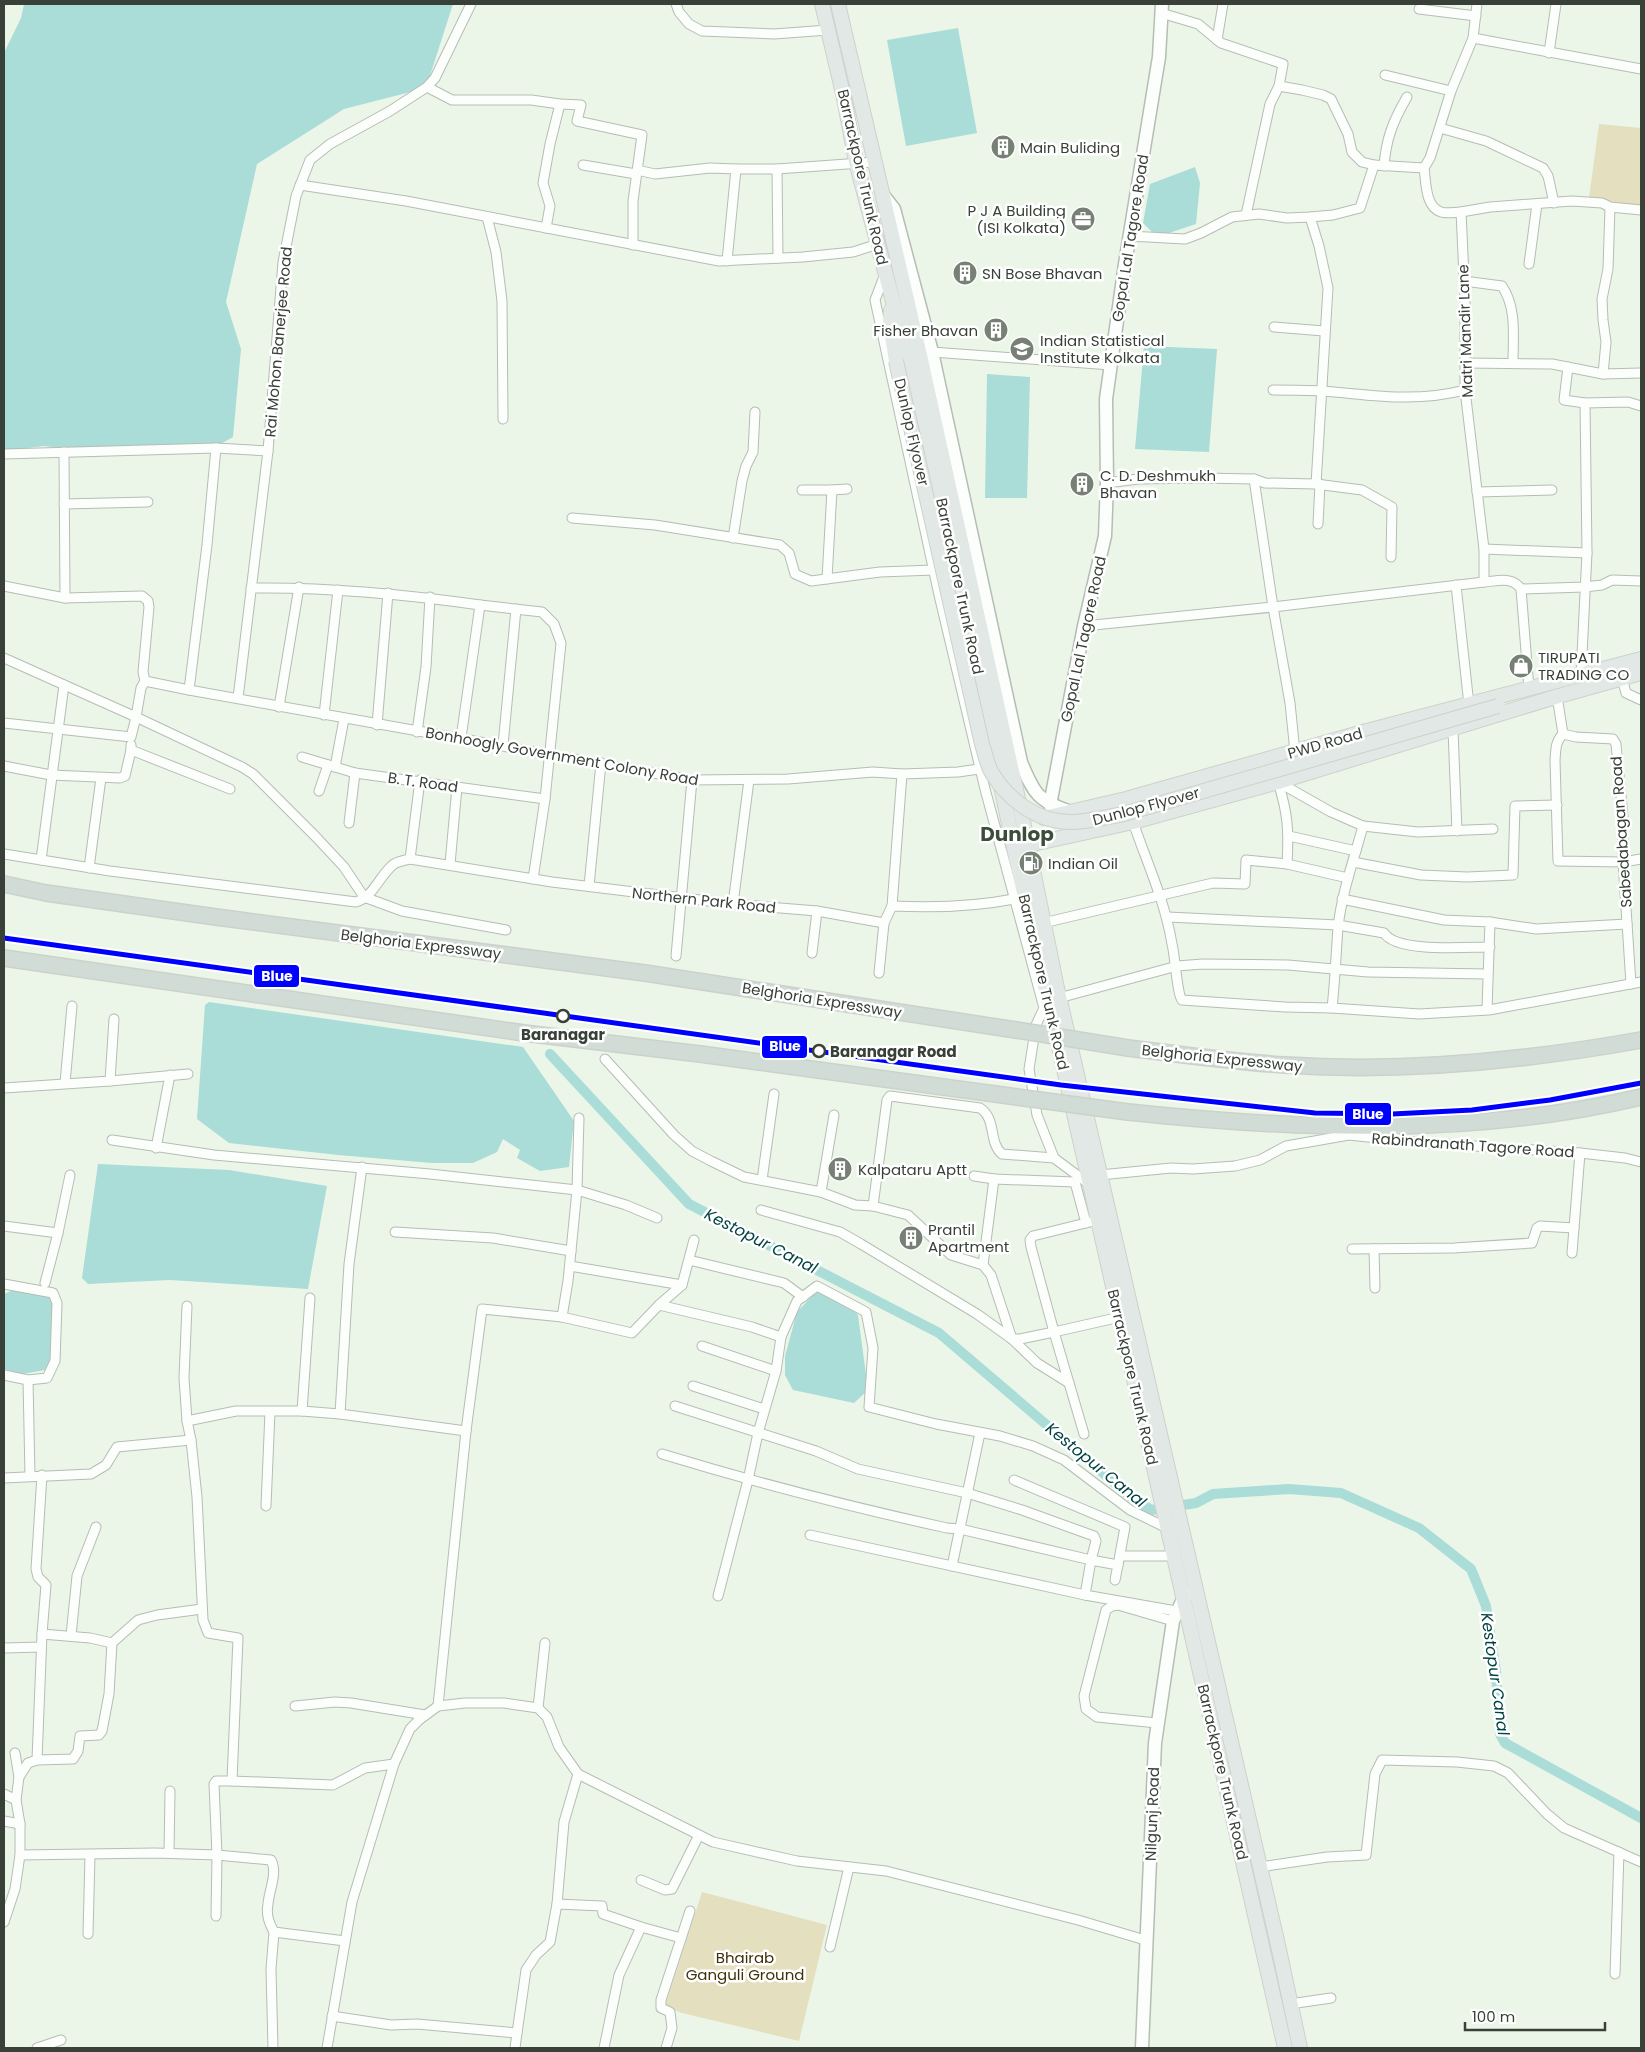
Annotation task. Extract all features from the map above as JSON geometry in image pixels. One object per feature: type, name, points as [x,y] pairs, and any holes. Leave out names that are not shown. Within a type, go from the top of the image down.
[{"type":"highway","name":"Belghoria Expressway","points":[[4,884],[46,893],[188,913],[645,973],[1128,1048],[1269,1064],[1329,1067],[1400,1067],[1538,1057],[1641,1040]]},
{"type":"highway","points":[[4,958],[524,1033],[700,1054],[1128,1112],[1201,1120],[1351,1127],[1456,1125],[1562,1113],[1641,1098]]},
{"type":"main road","name":"Barrackpore Trunk Road","points":[[822,4],[844,98],[856,162],[929,440],[1014,848],[1174,1498],[1171,1523],[1174,1556],[1190,1593],[1285,2048]]},
{"type":"main road","name":"Barrackpore Trunk Road","points":[[838,4],[883,195],[1023,822],[1097,1180],[1092,1222],[1120,1317],[1159,1494],[1171,1523],[1190,1593],[1260,1867],[1300,2048]]},
{"type":"main road","name":"Dunlop Flyover","points":[[892,296],[890,324],[896,362],[982,744],[991,772],[1008,796],[1021,806],[1052,820],[1067,822],[1082,822],[1124,814],[1523,699],[1556,696]]},
{"type":"main road","name":"PWD Road","points":[[1009,825],[1126,799],[1363,732],[1641,660]]},
{"type":"main road","name":"PWD Road","points":[[1014,848],[1133,822],[1278,782],[1453,730],[1556,696],[1641,673]]},
{"type":"street","name":"Rai Mohon Banerjee Road","points":[[238,698],[268,451],[283,262],[296,196],[310,160],[330,144],[390,112],[427,87],[442,67],[471,4]]},
{"type":"street","points":[[676,4],[679,12],[689,24],[702,31],[774,34],[828,30]]},
{"type":"street","points":[[1217,40],[1223,4]]},
{"type":"street","points":[[1477,4],[1473,38],[1451,91],[1430,158],[1424,168],[1430,202],[1434,208],[1441,212],[1461,212],[1490,207],[1572,201],[1602,203],[1610,207],[1641,210]]},
{"type":"street","points":[[1549,53],[1556,4]]},
{"type":"street","points":[[1161,8],[1198,24],[1221,43],[1284,64],[1279,86],[1270,104],[1246,215]]},
{"type":"street","name":"Gopal Lal Tagore Road","points":[[1050,805],[1084,626],[1105,536],[1107,483],[1106,399],[1129,236],[1159,57],[1161,8]]},
{"type":"street","points":[[1419,9],[1476,16]]},
{"type":"street","points":[[1473,38],[1641,69]]},
{"type":"street","points":[[1385,75],[1451,91]]},
{"type":"street","points":[[1279,86],[1323,95],[1331,99],[1348,134],[1352,152],[1362,162],[1374,166],[1424,168]]},
{"type":"street","points":[[427,87],[452,100],[531,100],[580,105],[577,120],[642,135],[633,201],[633,244]]},
{"type":"street","points":[[1384,166],[1386,143],[1396,116],[1407,97]]},
{"type":"street","points":[[546,228],[550,206],[544,188],[544,176],[560,104]]},
{"type":"street","points":[[1440,128],[1486,141],[1543,168],[1548,176],[1554,203]]},
{"type":"street","points":[[583,166],[655,174],[710,168],[777,169],[875,162]]},
{"type":"street","points":[[1129,236],[1185,238],[1202,233],[1232,217],[1259,214],[1287,218],[1310,217],[1333,215],[1360,208],[1374,166]]},
{"type":"street","points":[[727,261],[736,169]]},
{"type":"street","points":[[777,169],[778,258]]},
{"type":"street","points":[[300,185],[406,201],[727,261],[853,252],[878,244]]},
{"type":"street","points":[[883,195],[894,209],[932,352],[1021,762],[1032,788],[1050,805],[1071,812]]},
{"type":"street","points":[[1529,264],[1537,204]]},
{"type":"street","points":[[1603,374],[1606,342],[1602,320],[1602,299],[1608,269],[1610,207]]},
{"type":"street","name":"Matri Mandir Lane","points":[[1461,212],[1466,363],[1464,390],[1484,549],[1484,582]]},
{"type":"street","points":[[487,216],[496,252],[502,301],[502,419]]},
{"type":"street","points":[[1310,217],[1320,246],[1328,288],[1321,391],[1318,524]]},
{"type":"street","points":[[885,272],[875,300],[980,770],[1044,1008],[1036,1025],[1029,1069],[1037,1116],[1054,1158]]},
{"type":"street","points":[[1464,281],[1502,286],[1510,297],[1513,363]]},
{"type":"street","points":[[1274,327],[1324,331]]},
{"type":"street","points":[[932,352],[1110,365]]},
{"type":"street","points":[[1466,363],[1552,364],[1603,374],[1641,373]]},
{"type":"street","points":[[1568,367],[1564,400],[1586,403],[1628,402],[1641,406]]},
{"type":"street","points":[[1273,390],[1321,391],[1407,398],[1448,394],[1464,390]]},
{"type":"street","points":[[1581,675],[1587,554],[1586,403]]},
{"type":"street","points":[[733,538],[744,472],[753,452],[755,412]]},
{"type":"street","points":[[4,454],[216,448],[268,451]]},
{"type":"street","points":[[189,690],[209,528],[216,448]]},
{"type":"street","points":[[64,452],[65,598]]},
{"type":"street","points":[[1107,483],[1138,479],[1254,479],[1265,483],[1318,484],[1362,490],[1392,507],[1391,557]]},
{"type":"street","points":[[1254,479],[1273,607],[1290,703],[1295,752]]},
{"type":"street","points":[[802,490],[847,489]]},
{"type":"street","points":[[827,579],[832,490]]},
{"type":"street","points":[[1476,492],[1552,490]]},
{"type":"street","points":[[64,504],[148,502]]},
{"type":"street","points":[[572,518],[655,525],[780,545],[789,553],[794,574],[811,581],[880,572],[934,570]]},
{"type":"street","points":[[1484,549],[1587,554]]},
{"type":"street","points":[[1084,626],[1511,580],[1521,589],[1529,689]]},
{"type":"street","points":[[1521,589],[1584,587],[1602,585],[1612,580],[1641,581]]},
{"type":"street","points":[[1456,585],[1469,705]]},
{"type":"street","points":[[4,586],[65,598],[142,596],[149,607],[143,685],[131,737],[131,750],[125,776],[120,778],[101,778],[51,775],[4,766]]},
{"type":"street","points":[[251,588],[299,588],[430,597],[542,612],[554,624],[561,643],[546,799],[533,879]]},
{"type":"street","points":[[279,707],[299,588]]},
{"type":"street","points":[[324,716],[338,590]]},
{"type":"street","points":[[377,725],[388,594]]},
{"type":"street","points":[[417,732],[426,667],[430,597]]},
{"type":"street","points":[[461,738],[480,604]]},
{"type":"street","points":[[503,745],[516,609]]},
{"type":"street","points":[[4,658],[64,685],[136,713],[253,774],[281,799],[367,894],[402,911],[506,930]]},
{"type":"street","points":[[1622,678],[1626,693],[1641,700]]},
{"type":"street","points":[[41,860],[64,685]]},
{"type":"street","name":"Bonhoogly Government Colony Road","points":[[143,685],[238,698],[324,716],[503,745],[692,780],[749,780],[873,772],[902,774],[980,770],[997,766]]},
{"type":"street","points":[[1556,696],[1563,734],[1558,739],[1556,746],[1558,861],[1623,862],[1641,859]]},
{"type":"street","points":[[319,791],[332,766],[344,719]]},
{"type":"street","points":[[4,723],[131,737]]},
{"type":"street","points":[[1453,730],[1457,831]]},
{"type":"street","name":"Sabedabagan Road","points":[[1563,734],[1613,739],[1616,744],[1623,816],[1623,862],[1631,984]]},
{"type":"street","points":[[131,750],[230,789]]},
{"type":"street","name":"B. T. Road","points":[[302,756],[356,773],[420,780],[546,799]]},
{"type":"street","points":[[589,886],[601,763]]},
{"type":"street","points":[[349,822],[356,773]]},
{"type":"street","points":[[879,973],[884,923],[892,906],[902,774]]},
{"type":"street","points":[[89,868],[101,778]]},
{"type":"street","points":[[4,854],[89,868],[356,902],[367,894],[393,865],[410,859],[420,780]]},
{"type":"street","points":[[676,956],[692,780]]},
{"type":"street","points":[[733,904],[749,780]]},
{"type":"street","points":[[1278,782],[1331,812],[1363,826],[1418,832],[1493,829]]},
{"type":"street","points":[[1278,782],[1287,812],[1289,836],[1287,864]]},
{"type":"street","points":[[450,864],[457,787]]},
{"type":"street","points":[[1352,862],[1421,875],[1467,877],[1513,875],[1515,806],[1557,805]]},
{"type":"street","points":[[1133,822],[1168,917],[1179,995],[1182,1000],[1419,1014],[1526,1004],[1641,982]]},
{"type":"street","points":[[1332,1008],[1338,925],[1342,899],[1363,826]]},
{"type":"street","points":[[1289,836],[1356,850]]},
{"type":"street","name":"Northern Park Road","points":[[410,859],[533,879],[733,904],[817,911],[884,923]]},
{"type":"street","points":[[1043,923],[1213,883],[1245,884],[1246,860],[1287,864],[1348,878]]},
{"type":"street","points":[[892,906],[932,908],[978,906],[1014,899]]},
{"type":"street","points":[[1342,899],[1444,920],[1490,922],[1536,929],[1627,924]]},
{"type":"street","points":[[812,952],[817,911]]},
{"type":"street","points":[[1168,917],[1338,925],[1384,933],[1388,938],[1403,944],[1490,947]]},
{"type":"street","points":[[1487,1009],[1490,922]]},
{"type":"street","points":[[1059,998],[1176,966],[1203,964],[1279,965],[1368,972],[1487,974]]},
{"type":"street","points":[[65,1083],[72,1006]]},
{"type":"street","points":[[110,1081],[114,1019]]},
{"type":"street","points":[[605,1059],[674,1135],[692,1151],[744,1177],[821,1192],[855,1205],[873,1206],[908,1216],[951,1255],[983,1265],[991,1275],[1012,1339]]},
{"type":"street","points":[[4,1088],[188,1074]]},
{"type":"street","points":[[156,1148],[170,1075]]},
{"type":"street","points":[[762,1180],[774,1094]]},
{"type":"street","points":[[873,1206],[887,1100],[890,1096],[980,1108],[985,1111],[990,1120],[995,1146],[1002,1154],[1054,1158],[1097,1180]]},
{"type":"street","points":[[821,1192],[834,1115]]},
{"type":"street","points":[[562,1318],[570,1266],[577,1190],[579,1118]]},
{"type":"street","name":"Rabindranath Tagore Road","points":[[1097,1180],[1171,1168],[1194,1169],[1235,1166],[1260,1160],[1286,1146],[1349,1135],[1415,1142],[1580,1153],[1625,1158],[1641,1162]]},
{"type":"street","points":[[112,1140],[156,1148],[577,1190],[626,1205],[657,1218]]},
{"type":"street","points":[[1572,1253],[1580,1153]]},
{"type":"street","points":[[340,1414],[349,1264],[362,1168]]},
{"type":"street","points":[[45,1283],[70,1175]]},
{"type":"street","points":[[974,1176],[994,1180],[1075,1182],[1092,1222],[1033,1236],[1030,1240],[1030,1247],[1084,1434]]},
{"type":"street","points":[[983,1265],[994,1180]]},
{"type":"street","points":[[761,1210],[840,1232],[977,1314],[1012,1339],[1037,1363],[1068,1383]]},
{"type":"street","points":[[4,1226],[58,1233]]},
{"type":"street","points":[[1352,1249],[1454,1248],[1532,1243],[1537,1228],[1540,1226],[1574,1228]]},
{"type":"street","points":[[394,1232],[493,1238],[571,1251]]},
{"type":"street","points":[[438,1706],[466,1431],[482,1309],[562,1318],[632,1333],[659,1305],[682,1285],[694,1240]]},
{"type":"street","points":[[1374,1248],[1375,1288]]},
{"type":"street","points":[[689,1260],[784,1283],[803,1297]]},
{"type":"street","points":[[570,1266],[682,1285]]},
{"type":"street","points":[[4,1284],[53,1293],[57,1303],[55,1361],[47,1378],[28,1380],[4,1375]]},
{"type":"street","points":[[718,1596],[764,1409],[776,1371],[781,1337],[797,1301],[817,1286],[866,1312],[874,1348],[869,1407],[1033,1446],[1064,1460],[1130,1510],[1171,1523]]},
{"type":"street","points":[[302,1411],[310,1298]]},
{"type":"street","points":[[659,1305],[781,1337]]},
{"type":"street","points":[[187,1306],[184,1378],[197,1506],[202,1609],[208,1633],[220,1637],[238,1638],[232,1781]]},
{"type":"street","points":[[1012,1339],[1020,1340],[1120,1317]]},
{"type":"street","points":[[702,1346],[776,1371]]},
{"type":"street","points":[[28,1380],[30,1476]]},
{"type":"street","points":[[693,1386],[764,1409]]},
{"type":"street","points":[[675,1406],[816,1451],[858,1469],[968,1493],[1094,1536],[1096,1540],[1085,1595]]},
{"type":"street","points":[[187,1420],[236,1411],[302,1411],[340,1414],[466,1431]]},
{"type":"street","points":[[266,1506],[270,1412]]},
{"type":"street","points":[[952,1566],[980,1433]]},
{"type":"street","points":[[4,1478],[91,1474],[106,1465],[117,1447],[191,1440]]},
{"type":"street","points":[[662,1454],[748,1480],[855,1508],[947,1528],[960,1529],[1091,1560],[1174,1556]]},
{"type":"street","points":[[37,1760],[41,1647],[46,1586],[38,1577],[36,1569],[42,1475]]},
{"type":"street","points":[[1014,1480],[1126,1527]]},
{"type":"street","points":[[1115,1580],[1130,1510]]},
{"type":"street","points":[[71,1636],[77,1576],[96,1527]]},
{"type":"street","points":[[810,1535],[1175,1616]]},
{"type":"street","name":"Nilgunj Road","points":[[1142,2048],[1145,1940],[1150,1897],[1157,1723],[1175,1616],[1190,1593]]},
{"type":"street","points":[[1157,1723],[1097,1717],[1086,1709],[1084,1696],[1106,1610],[1118,1605],[1175,1616]]},
{"type":"street","points":[[19,1777],[28,1763],[37,1760],[73,1759],[78,1751],[80,1736],[98,1735],[102,1731],[109,1694],[112,1643],[138,1620],[157,1615],[202,1609]]},
{"type":"street","points":[[42,1634],[71,1636],[112,1643]]},
{"type":"street","points":[[538,1708],[545,1643]]},
{"type":"street","points":[[4,1648],[41,1647]]},
{"type":"street","points":[[295,1706],[335,1702],[351,1703],[426,1715]]},
{"type":"street","points":[[327,2048],[352,1902],[394,1764],[410,1729],[438,1706],[465,1703],[504,1703],[538,1708],[547,1717],[559,1747],[578,1774],[713,1842],[796,1861],[886,1871],[1078,1920],[1145,1940]]},
{"type":"street","points":[[4,1922],[15,1889],[20,1855],[20,1824],[16,1800],[19,1777],[15,1753]]},
{"type":"street","points":[[1260,1867],[1327,1857],[1366,1855],[1375,1774],[1382,1760],[1457,1762],[1494,1766],[1508,1773],[1546,1814],[1564,1828],[1641,1862]]},
{"type":"street","points":[[216,1916],[217,1854],[214,1784],[216,1781],[333,1785],[365,1768],[394,1764]]},
{"type":"street","points":[[515,2048],[526,1970],[536,1955],[550,1942],[557,1904],[564,1822],[578,1774]]},
{"type":"street","points":[[169,1853],[170,1791]]},
{"type":"street","points":[[4,1794],[16,1800]]},
{"type":"street","points":[[4,1822],[20,1824]]},
{"type":"street","points":[[641,1880],[665,1890],[672,1890],[699,1835]]},
{"type":"street","points":[[1615,1974],[1619,1852]]},
{"type":"street","points":[[20,1855],[169,1853],[217,1854],[271,1860],[274,1865],[274,1873],[267,1915],[274,1932],[271,1969],[273,2048]]},
{"type":"street","points":[[88,1934],[90,1855]]},
{"type":"street","points":[[830,1947],[849,1867]]},
{"type":"street","points":[[557,1904],[602,1906],[604,1914],[680,1938]]},
{"type":"street","points":[[666,2048],[672,2028],[670,2012],[661,2008],[661,2000],[690,1911]]},
{"type":"street","points":[[604,2048],[619,1975],[642,1927]]},
{"type":"street","points":[[274,1932],[345,1941]]},
{"type":"street","points":[[1290,2004],[1331,1998]]},
{"type":"street","points":[[332,2016],[391,2025],[417,2024],[517,2033]]},
{"type":"street","points":[[37,2048],[61,2040]]},
{"type":"green space","points":[[1599,124],[1641,128],[1641,206],[1589,198]]},
{"type":"green space","name":"Bhairab Ganguli Ground","points":[[702,1892],[827,1925],[799,2041],[682,2013],[665,2006]]},
{"type":"water","points":[[24,4],[453,4],[426,88],[344,109],[257,164],[226,302],[241,349],[233,437],[210,450],[109,454],[44,446],[4,451],[4,53],[21,18]]},
{"type":"water","points":[[958,28],[977,133],[906,146],[887,40]]},
{"type":"water","points":[[1195,167],[1200,183],[1196,224],[1157,237],[1143,223],[1150,184]]},
{"type":"water","points":[[1144,346],[1217,349],[1209,452],[1135,449]]},
{"type":"water","points":[[987,374],[1030,377],[1027,498],[985,498]]},
{"type":"water","points":[[209,1002],[523,1047],[574,1121],[569,1167],[540,1171],[517,1158],[520,1150],[503,1139],[497,1152],[473,1163],[432,1163],[229,1143],[197,1119],[205,1005]]},
{"type":"water","points":[[98,1164],[229,1170],[327,1186],[308,1289],[170,1280],[88,1284],[82,1278]]},
{"type":"water","points":[[13,1290],[49,1295],[54,1303],[51,1359],[45,1370],[23,1374],[4,1369],[4,1294]]},
{"type":"water","points":[[822,1290],[848,1302],[858,1315],[868,1390],[854,1403],[793,1390],[785,1375],[785,1356],[797,1312],[812,1296]]},
{"type":"waterway","name":"Kestopur Canal","points":[[550,1054],[689,1204],[939,1333],[1130,1496],[1151,1510],[1196,1503],[1213,1494],[1289,1489],[1341,1493],[1419,1528],[1471,1569],[1486,1606],[1496,1672],[1500,1734],[1505,1743],[1641,1818]]},
{"type":"transit line","name":"Blue","points":[[4,938],[1061,1085],[1315,1113],[1392,1114],[1472,1110],[1550,1100],[1641,1083]]},
{"type":"place","name":"Main Buliding","points":[[1003,147]]},
{"type":"place","name":"P J A Building (ISI Kolkata)","points":[[1083,219]]},
{"type":"place","name":"SN Bose Bhavan","points":[[965,273]]},
{"type":"place","name":"Fisher Bhavan","points":[[996,330]]},
{"type":"place","name":"Indian Statistical Institute Kolkata","points":[[1022,349]]},
{"type":"place","name":"C. D. Deshmukh Bhavan","points":[[1082,484]]},
{"type":"place","name":"TIRUPATI TRADING CO","points":[[1521,666]]},
{"type":"place","name":"Indian Oil","points":[[1031,863]]},
{"type":"place","name":"Baranagar","points":[[563,1016]]},
{"type":"place","name":"Baranagar Road","points":[[819,1051]]},
{"type":"place","name":"Kalpataru Aptt","points":[[840,1169]]},
{"type":"place","name":"Prantil Apartment","points":[[911,1238]]},
{"type":"district","name":"Dunlop","points":[[1017,834]]}]
